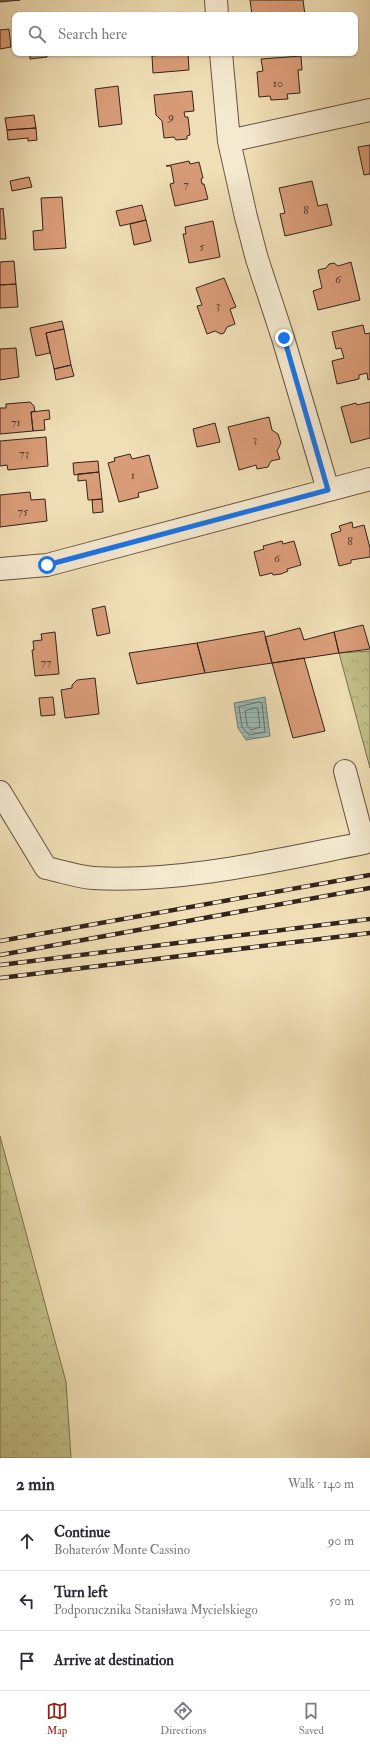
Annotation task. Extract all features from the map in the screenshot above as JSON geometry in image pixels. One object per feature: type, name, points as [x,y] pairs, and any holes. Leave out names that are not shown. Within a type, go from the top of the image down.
[{"type":"street","points":[[216,0],[217,12]]},
{"type":"street","points":[[221,56],[230,141],[246,218],[257,259],[284,338],[328,490]]},
{"type":"street","points":[[230,141],[370,110]]},
{"type":"street","points":[[0,569],[47,565],[370,479]]},
{"type":"street","points":[[0,792],[46,868],[92,878],[166,878],[274,861],[364,843],[345,771]]},
{"type":"green space","points":[[370,651],[370,768],[339,653]]},
{"type":"green space","points":[[0,1136],[66,1382],[71,1458],[0,1458]]},
{"type":"water","points":[[265,697],[270,736],[246,740],[238,728],[234,703]]},
{"type":"building","points":[[0,0],[20,0],[0,2]]},
{"type":"building","points":[[250,0],[303,0],[305,12],[252,12]]},
{"type":"building","points":[[9,29],[11,47],[0,49],[0,30]]},
{"type":"building","points":[[30,56],[47,56],[47,57],[30,59]]},
{"type":"building","points":[[152,56],[188,56],[189,70],[153,73]]},
{"type":"building","points":[[301,56],[302,70],[298,70],[300,93],[287,94],[288,99],[271,100],[270,96],[259,97],[257,72],[263,71],[261,59]]},
{"type":"building","points":[[118,86],[122,124],[99,127],[95,89]]},
{"type":"building","points":[[192,91],[194,111],[184,112],[185,117],[188,117],[190,135],[187,136],[187,139],[176,140],[174,137],[164,138],[162,121],[156,115],[154,95]]},
{"type":"building","points":[[34,115],[36,128],[7,130],[5,118]]},
{"type":"building","points":[[36,128],[37,140],[28,141],[28,138],[8,140],[7,130]]},
{"type":"building","points":[[370,145],[370,174],[364,175],[358,147]]},
{"type":"building","points":[[189,161],[190,164],[199,162],[203,178],[201,179],[202,184],[204,184],[208,199],[175,206],[170,184],[174,183],[171,166],[166,166]]},
{"type":"building","points":[[29,177],[32,187],[12,191],[10,181]]},
{"type":"building","points":[[312,181],[318,206],[327,204],[332,225],[285,236],[280,214],[285,213],[279,188]]},
{"type":"building","points":[[62,197],[66,248],[34,250],[33,231],[43,230],[41,198]]},
{"type":"building","points":[[142,205],[146,220],[120,226],[116,211]]},
{"type":"building","points":[[3,208],[6,239],[0,239],[0,209]]},
{"type":"building","points":[[146,220],[151,241],[134,245],[130,224]]},
{"type":"building","points":[[213,221],[220,257],[189,263],[183,234],[186,234],[185,227]]},
{"type":"building","points":[[14,261],[16,284],[0,285],[0,262]]},
{"type":"building","points":[[351,262],[360,300],[318,310],[313,291],[322,288],[318,270],[326,268],[329,264],[334,263],[338,266]]},
{"type":"building","points":[[224,278],[236,307],[230,309],[235,324],[227,327],[224,333],[221,334],[215,331],[207,334],[197,306],[202,305],[196,288]]},
{"type":"building","points":[[16,284],[18,307],[0,308],[0,285]]},
{"type":"building","points":[[62,321],[64,329],[46,333],[50,353],[36,356],[30,328]]},
{"type":"building","points":[[363,325],[365,334],[370,333],[370,379],[368,380],[367,373],[359,375],[359,379],[337,384],[332,361],[344,358],[341,348],[336,349],[332,332]]},
{"type":"building","points":[[64,329],[71,365],[54,369],[46,333]]},
{"type":"building","points":[[16,348],[19,377],[0,380],[0,349]]},
{"type":"building","points":[[71,365],[74,376],[56,380],[54,369]]},
{"type":"building","points":[[30,402],[34,406],[35,411],[31,412],[33,431],[0,434],[0,408],[6,408],[6,404]]},
{"type":"building","points":[[370,402],[370,438],[351,443],[341,407],[356,403],[357,405]]},
{"type":"building","points":[[49,410],[50,419],[44,420],[45,430],[33,431],[31,412]]},
{"type":"building","points":[[269,417],[272,430],[278,434],[281,443],[277,451],[280,459],[271,461],[268,467],[257,469],[256,465],[239,470],[228,427]]},
{"type":"building","points":[[215,423],[220,442],[197,447],[193,429]]},
{"type":"building","points":[[46,437],[48,466],[8,470],[7,465],[0,466],[0,441]]},
{"type":"building","points":[[130,454],[132,459],[149,455],[158,488],[138,493],[139,497],[119,502],[108,463],[115,461],[114,458]]},
{"type":"building","points":[[98,461],[99,472],[74,475],[73,463]]},
{"type":"building","points":[[99,472],[102,499],[88,500],[86,480],[78,481],[78,474]]},
{"type":"building","points":[[30,492],[31,500],[45,499],[47,521],[0,527],[0,495]]},
{"type":"building","points":[[102,499],[103,512],[93,513],[92,500]]},
{"type":"building","points":[[352,522],[353,528],[364,525],[370,548],[370,557],[351,560],[351,563],[339,566],[331,534],[341,531],[339,526]]},
{"type":"building","points":[[282,541],[283,544],[294,541],[301,565],[287,569],[288,571],[281,574],[273,575],[272,573],[260,576],[254,552],[264,549],[263,546]]},
{"type":"building","points":[[105,606],[110,633],[97,636],[92,609]]},
{"type":"building","points":[[363,625],[370,649],[339,653],[334,632]]},
{"type":"building","points":[[300,628],[304,640],[334,632],[339,653],[272,663],[265,637]]},
{"type":"building","points":[[264,631],[272,663],[205,673],[197,643]]},
{"type":"building","points":[[55,632],[59,674],[35,676],[32,650],[34,650],[33,641],[42,640],[41,634]]},
{"type":"building","points":[[197,643],[205,673],[137,684],[129,653]]},
{"type":"building","points":[[304,658],[325,731],[293,738],[272,663]]},
{"type":"building","points":[[95,678],[99,714],[65,718],[61,690],[72,688],[72,685],[77,680]]},
{"type":"building","points":[[53,697],[55,715],[41,716],[39,698]]},
{"type":"railway","points":[[0,941],[370,875]]},
{"type":"railway","points":[[0,955],[370,888]]},
{"type":"railway","points":[[0,965],[370,919]]},
{"type":"railway","points":[[0,978],[370,933]]},
{"type":"route","points":[[47,565],[328,490],[284,338]]}]
